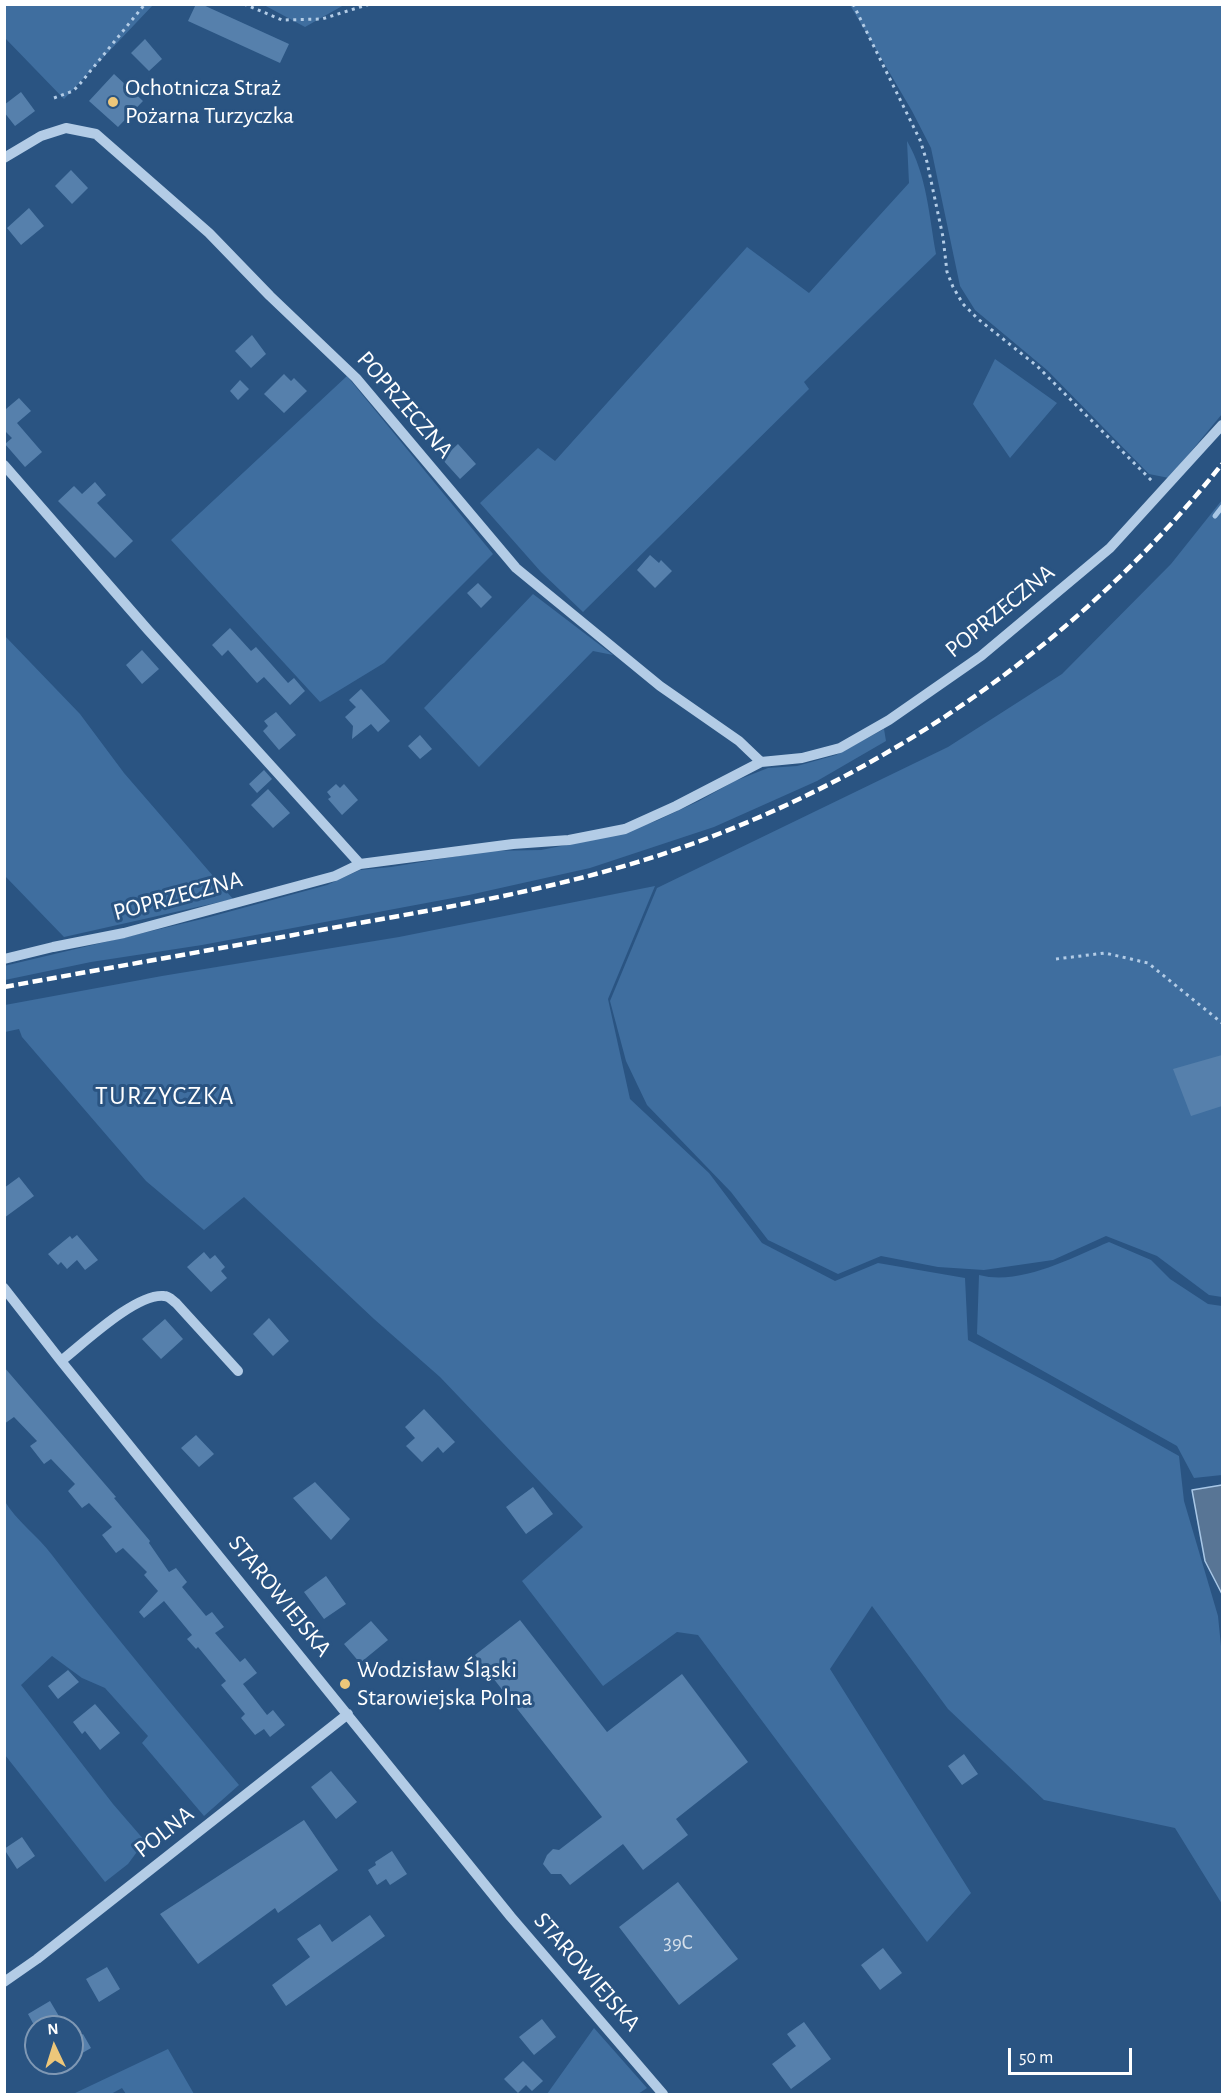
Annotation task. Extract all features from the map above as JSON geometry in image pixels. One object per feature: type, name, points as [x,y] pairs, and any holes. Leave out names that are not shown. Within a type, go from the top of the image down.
[{"type":"street","name":"POPRZECZNA","points":[[4,158],[41,136],[66,128],[96,134],[209,232],[270,296],[356,378],[516,568],[660,686],[739,741],[761,762]]},
{"type":"street","name":"POPRZECZNA","points":[[4,959],[135,930],[335,876],[360,864],[513,844],[570,840],[625,829],[676,806],[761,762],[802,758],[840,748],[889,720],[990,648],[1110,548],[1222,425]]},
{"type":"street","points":[[4,465],[148,630],[360,864]]},
{"type":"street","name":"STAROWIEJSKA","points":[[4,1288],[511,1917],[663,2094]]},
{"type":"street","points":[[61,1361],[139,1301],[166,1296],[176,1303],[238,1371]]},
{"type":"street","name":"POLNA","points":[[4,1982],[37,1959],[348,1714]]},
{"type":"path","points":[[54,98],[73,91],[79,85],[145,4]]},
{"type":"path","points":[[244,4],[282,20],[322,19],[370,4]]},
{"type":"path","points":[[853,4],[920,141],[927,162],[943,237],[947,272],[963,304],[978,319],[1037,366],[1163,492]]},
{"type":"path","points":[[1056,959],[1105,953],[1148,963],[1222,1023]]},
{"type":"shaded area","points":[[5,4],[153,5],[64,99],[5,38]]},
{"type":"shaded area","points":[[264,5],[344,5],[305,27]]},
{"type":"shaded area","points":[[850,5],[1222,5],[1222,414],[1169,478],[1149,474],[1047,370],[975,310],[960,286],[931,148]]},
{"type":"shaded area","points":[[907,141],[923,182],[936,254],[804,382],[809,389],[583,612],[541,572],[480,503],[538,448],[555,461],[747,247],[809,293],[909,183]]},
{"type":"shaded area","points":[[995,359],[1057,403],[1010,458],[973,404]]},
{"type":"shaded area","points":[[347,376],[493,554],[384,663],[320,702],[171,540]]},
{"type":"shaded area","points":[[1222,500],[1222,1297],[1209,1295],[1157,1256],[1106,1236],[1053,1260],[984,1270],[938,1267],[881,1256],[838,1274],[768,1240],[731,1192],[647,1105],[626,1061],[610,1001],[657,888],[948,747],[1062,674],[1171,564]]},
{"type":"shaded area","points":[[533,594],[613,655],[593,651],[479,767],[424,708]]},
{"type":"shaded area","points":[[4,635],[80,714],[124,773],[233,899],[64,937],[5,876]]},
{"type":"shaded area","points":[[884,729],[886,741],[817,781],[714,827],[590,868],[469,895],[202,945],[91,962],[5,980],[4,966],[206,918],[327,885],[360,870],[489,851],[541,850],[612,836],[656,821],[735,781],[768,768],[797,766],[836,755]]},
{"type":"shaded area","points":[[655,886],[608,999],[630,1099],[709,1173],[762,1243],[835,1281],[878,1263],[965,1278],[968,1340],[1179,1456],[1184,1501],[1218,1616],[1222,1656],[1222,1904],[1175,1828],[1044,1800],[948,1709],[872,1606],[830,1669],[971,1893],[927,1942],[698,1635],[677,1632],[603,1686],[522,1581],[583,1527],[440,1377],[374,1319],[244,1197],[204,1230],[146,1181],[22,1037],[19,1029],[5,1032],[5,1005],[162,976],[399,937]]},
{"type":"shaded area","points":[[1109,1242],[1151,1260],[1170,1279],[1208,1304],[1222,1306],[1222,1475],[1194,1478],[1177,1446],[977,1334],[979,1275],[1011,1277],[1028,1274]]},
{"type":"shaded area","points":[[1222,1485],[1222,1594],[1205,1561],[1192,1490]]},
{"type":"shaded area","points":[[4,1500],[46,1548],[239,1785],[204,1816],[142,1743],[148,1736],[105,1688],[82,1678],[52,1656],[21,1685],[113,1804],[145,1841],[128,1864],[105,1882],[5,1755]]},
{"type":"shaded area","points":[[594,2028],[647,2088],[638,2094],[547,2094]]},
{"type":"shaded area","points":[[168,2049],[194,2094],[126,2094],[122,2088],[111,2094],[73,2094]]},
{"type":"building","points":[[196,4],[201,4],[289,44],[280,63],[188,21]]},
{"type":"building","points":[[145,39],[162,59],[149,71],[131,53]]},
{"type":"building","points":[[114,74],[143,101],[118,127],[89,101]]},
{"type":"building","points":[[21,92],[35,111],[15,126],[4,112],[4,105]]},
{"type":"building","points":[[71,170],[88,188],[72,204],[55,186]]},
{"type":"building","points":[[29,208],[44,226],[21,245],[7,228]]},
{"type":"building","points":[[252,335],[266,354],[251,368],[235,351]]},
{"type":"building","points":[[284,374],[291,381],[294,378],[307,391],[284,413],[264,394]]},
{"type":"building","points":[[240,380],[249,389],[238,400],[230,391]]},
{"type":"building","points":[[19,398],[31,411],[17,423],[42,452],[25,467],[5,444],[12,438],[6,432],[4,433],[4,408],[6,409]]},
{"type":"building","points":[[458,444],[476,464],[460,479],[442,459]]},
{"type":"building","points":[[95,482],[106,495],[97,503],[133,541],[115,558],[58,501],[74,486],[82,494]]},
{"type":"building","points":[[650,555],[659,563],[661,560],[672,571],[655,588],[637,570]]},
{"type":"building","points":[[478,583],[492,597],[481,608],[467,593]]},
{"type":"building","points":[[230,628],[251,651],[256,647],[288,683],[294,678],[305,691],[290,705],[264,677],[257,683],[228,650],[222,656],[212,645]]},
{"type":"building","points":[[142,650],[159,669],[142,684],[126,665]]},
{"type":"building","points":[[361,689],[390,721],[378,732],[371,724],[352,739],[353,726],[345,717],[356,707],[349,700]]},
{"type":"building","points":[[276,712],[296,735],[279,750],[263,731],[268,726],[264,721]]},
{"type":"building","points":[[420,735],[432,749],[420,759],[408,746]]},
{"type":"building","points":[[264,770],[272,779],[257,793],[249,784]]},
{"type":"building","points":[[336,784],[340,788],[344,784],[358,800],[342,815],[328,799],[331,797],[327,792]]},
{"type":"building","points":[[268,789],[290,813],[273,828],[251,805]]},
{"type":"building","points":[[1222,1055],[1222,1106],[1191,1116],[1173,1069]]},
{"type":"building","points":[[19,1177],[34,1196],[4,1218],[4,1188]]},
{"type":"building","points":[[77,1235],[98,1260],[85,1270],[77,1260],[67,1269],[61,1262],[58,1265],[48,1254],[70,1236],[72,1239]]},
{"type":"building","points":[[204,1252],[210,1259],[215,1255],[225,1267],[221,1271],[227,1278],[211,1292],[187,1267]]},
{"type":"building","points":[[269,1318],[289,1341],[273,1356],[253,1334]]},
{"type":"building","points":[[165,1319],[183,1339],[161,1359],[142,1339]]},
{"type":"building","points":[[4,1367],[116,1497],[114,1498],[150,1541],[149,1543],[169,1572],[176,1568],[187,1582],[182,1587],[206,1616],[212,1612],[224,1627],[215,1633],[240,1662],[245,1658],[257,1673],[243,1684],[267,1715],[273,1710],[285,1725],[270,1737],[264,1729],[255,1735],[241,1718],[245,1714],[221,1685],[226,1681],[198,1647],[196,1649],[187,1639],[192,1635],[164,1601],[144,1618],[139,1612],[158,1591],[144,1575],[147,1572],[123,1548],[116,1553],[102,1535],[112,1527],[89,1503],[82,1508],[68,1491],[75,1484],[51,1459],[44,1464],[30,1446],[37,1441],[14,1417],[4,1424]]},
{"type":"building","points":[[424,1409],[455,1442],[443,1453],[438,1447],[422,1462],[406,1446],[415,1438],[405,1427]]},
{"type":"building","points":[[196,1435],[214,1454],[199,1467],[181,1448]]},
{"type":"building","points":[[315,1482],[350,1519],[331,1540],[293,1498]]},
{"type":"building","points":[[533,1487],[553,1514],[526,1534],[506,1507]]},
{"type":"building","points":[[326,1576],[346,1604],[324,1619],[304,1592]]},
{"type":"building","points":[[520,1620],[607,1732],[682,1674],[748,1762],[676,1819],[688,1835],[643,1870],[623,1844],[570,1885],[561,1874],[551,1874],[543,1864],[553,1849],[559,1850],[602,1817],[475,1655]]},
{"type":"building","points":[[371,1621],[388,1640],[360,1663],[344,1644]]},
{"type":"building","points":[[68,1670],[79,1682],[58,1699],[48,1686]]},
{"type":"building","points":[[95,1704],[120,1733],[100,1750],[85,1731],[82,1734],[73,1722]]},
{"type":"building","points":[[964,1754],[978,1774],[962,1785],[948,1766]]},
{"type":"building","points":[[331,1771],[357,1802],[336,1819],[311,1787]]},
{"type":"building","points":[[304,1820],[338,1870],[278,1913],[275,1908],[198,1964],[160,1914]]},
{"type":"building","points":[[22,1837],[35,1856],[17,1869],[4,1849]]},
{"type":"building","points":[[392,1851],[407,1874],[390,1885],[386,1879],[377,1885],[368,1870],[376,1865],[375,1862]]},
{"type":"building","points":[[678,1882],[738,1959],[679,2005],[619,1927]]},
{"type":"building","points":[[370,1915],[385,1936],[286,2006],[272,1985],[310,1957],[297,1939],[320,1924],[332,1942]]},
{"type":"building","points":[[883,1948],[902,1973],[880,1990],[861,1965]]},
{"type":"building","points":[[107,1967],[120,1989],[99,2002],[86,1979]]},
{"type":"building","points":[[50,2001],[58,2015],[29,2015]]},
{"type":"building","points":[[542,2019],[556,2037],[534,2055],[519,2037]]},
{"type":"building","points":[[804,2022],[831,2059],[791,2089],[772,2064],[796,2046],[787,2034]]},
{"type":"building","points":[[84,2036],[91,2048],[84,2052]]},
{"type":"building","points":[[523,2061],[543,2081],[532,2091],[526,2085],[518,2093],[504,2079]]},
{"type":"waterway","points":[[1215,516],[1222,507]]},
{"type":"railway","points":[[4,987],[510,894],[590,876],[630,864],[749,822],[826,786],[901,744],[973,697],[1042,646],[1106,589],[1167,529],[1222,464]]},
{"type":"place","name":"Ochotnicza Straż Pożarna Turzyczka","points":[[113,102]]},
{"type":"place","name":"Wodzisław Śląski Starowiejska Polna","points":[[345,1684]]},
{"type":"district","name":"TURZYCZKA","points":[[165,1096]]}]
